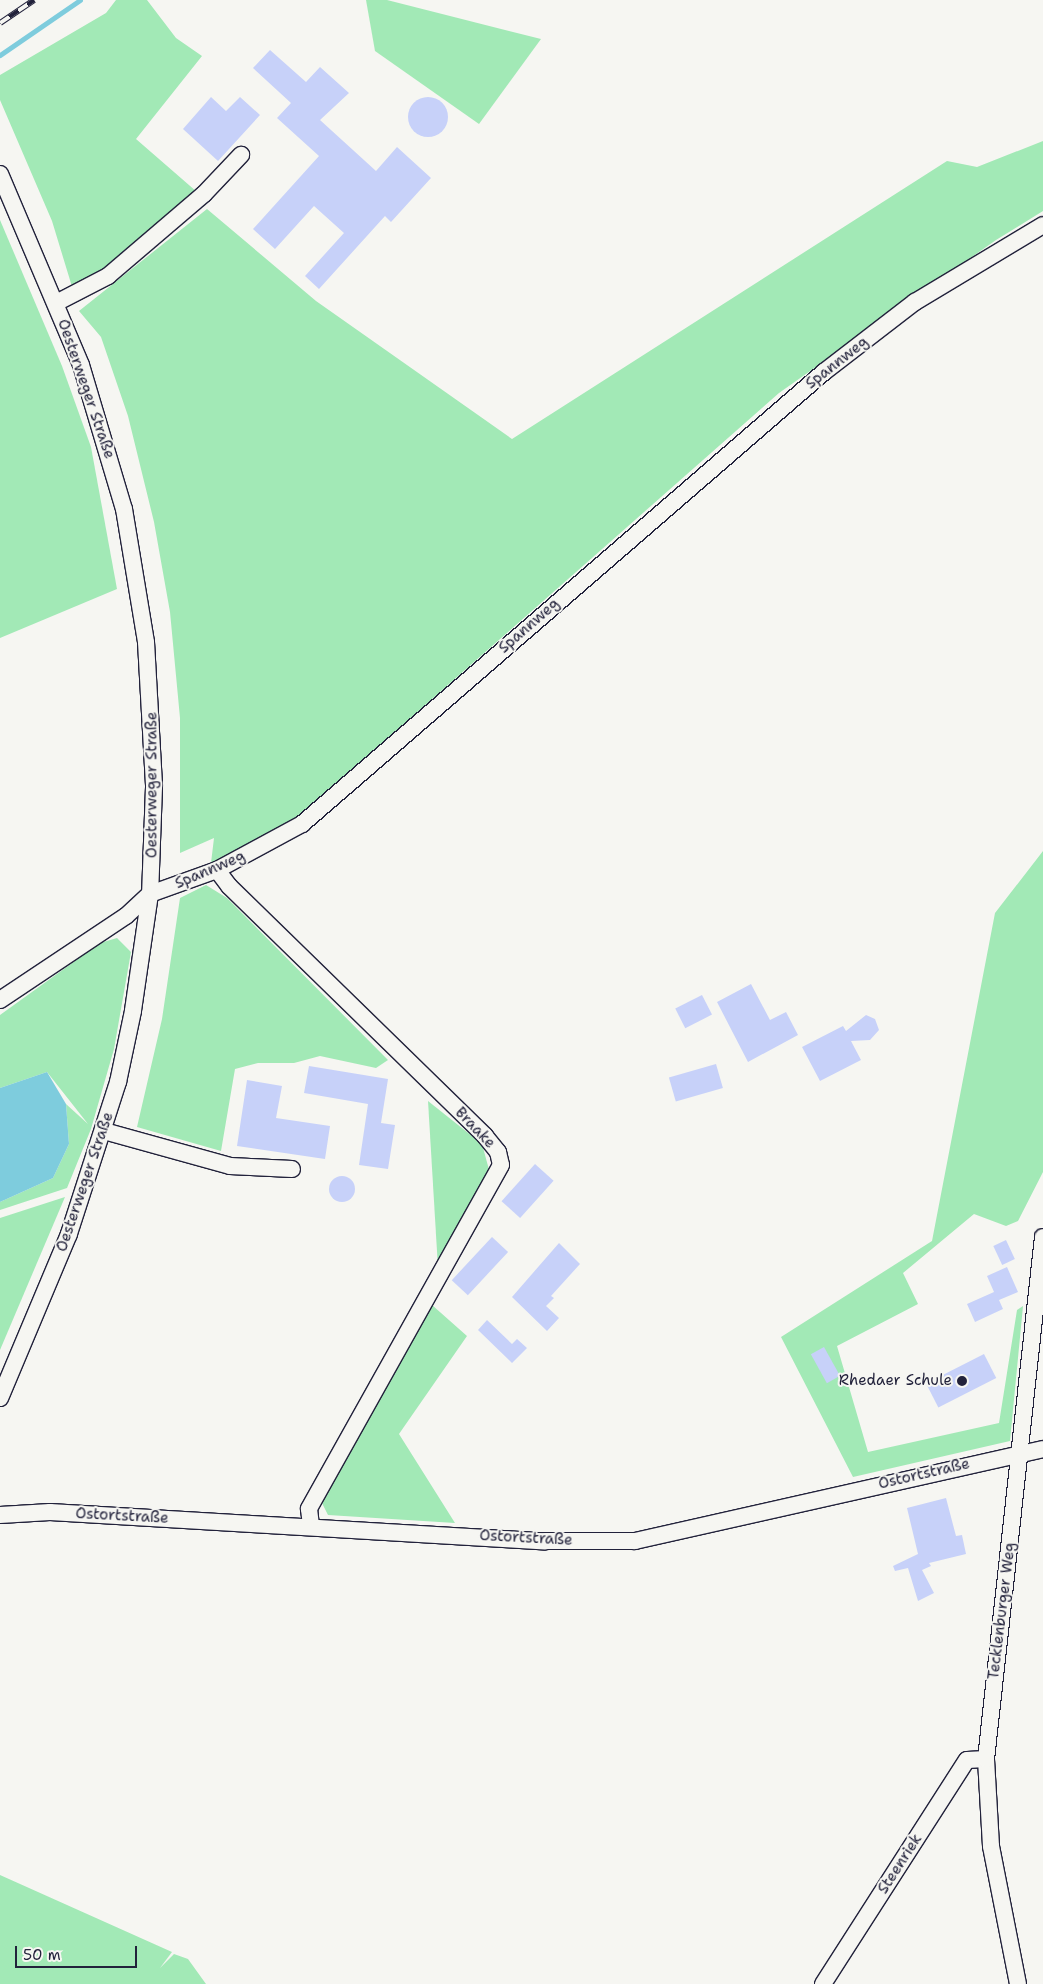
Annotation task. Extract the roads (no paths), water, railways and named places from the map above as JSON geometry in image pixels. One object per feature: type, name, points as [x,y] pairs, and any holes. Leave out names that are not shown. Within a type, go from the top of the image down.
[{"type":"street","points":[[56,302],[108,276],[204,194],[241,155]]},
{"type":"street","name":"Oesterweger Straße","points":[[0,174],[56,302],[106,447],[124,508],[138,590],[153,730],[150,894],[133,1011],[104,1131],[69,1234],[0,1398]]},
{"type":"street","name":"Spannweg","points":[[0,1000],[126,916],[150,894],[217,870],[302,824],[824,372],[915,302],[1043,225]]},
{"type":"street","name":"Braake","points":[[217,870],[229,886],[486,1136],[498,1152],[501,1165],[309,1509],[311,1525]]},
{"type":"street","points":[[104,1131],[230,1166],[292,1169]]},
{"type":"street","name":"Tecklenburger Weg","points":[[1018,1984],[991,1846],[986,1758],[1022,1452],[1043,1237]]},
{"type":"street","name":"Ostortstraße","points":[[0,1515],[50,1512],[311,1525],[545,1541],[635,1541],[1022,1452],[1043,1449]]},
{"type":"street","name":"Steenriek","points":[[822,1984],[967,1760],[986,1758]]},
{"type":"water","points":[[47,1072],[66,1104],[69,1144],[53,1178],[0,1202],[0,1088]]},
{"type":"waterway","points":[[0,55],[80,0]]},
{"type":"railway","points":[[0,23],[34,0]]},
{"type":"place","name":"Rhedaer Schule","points":[[962,1381]]}]
